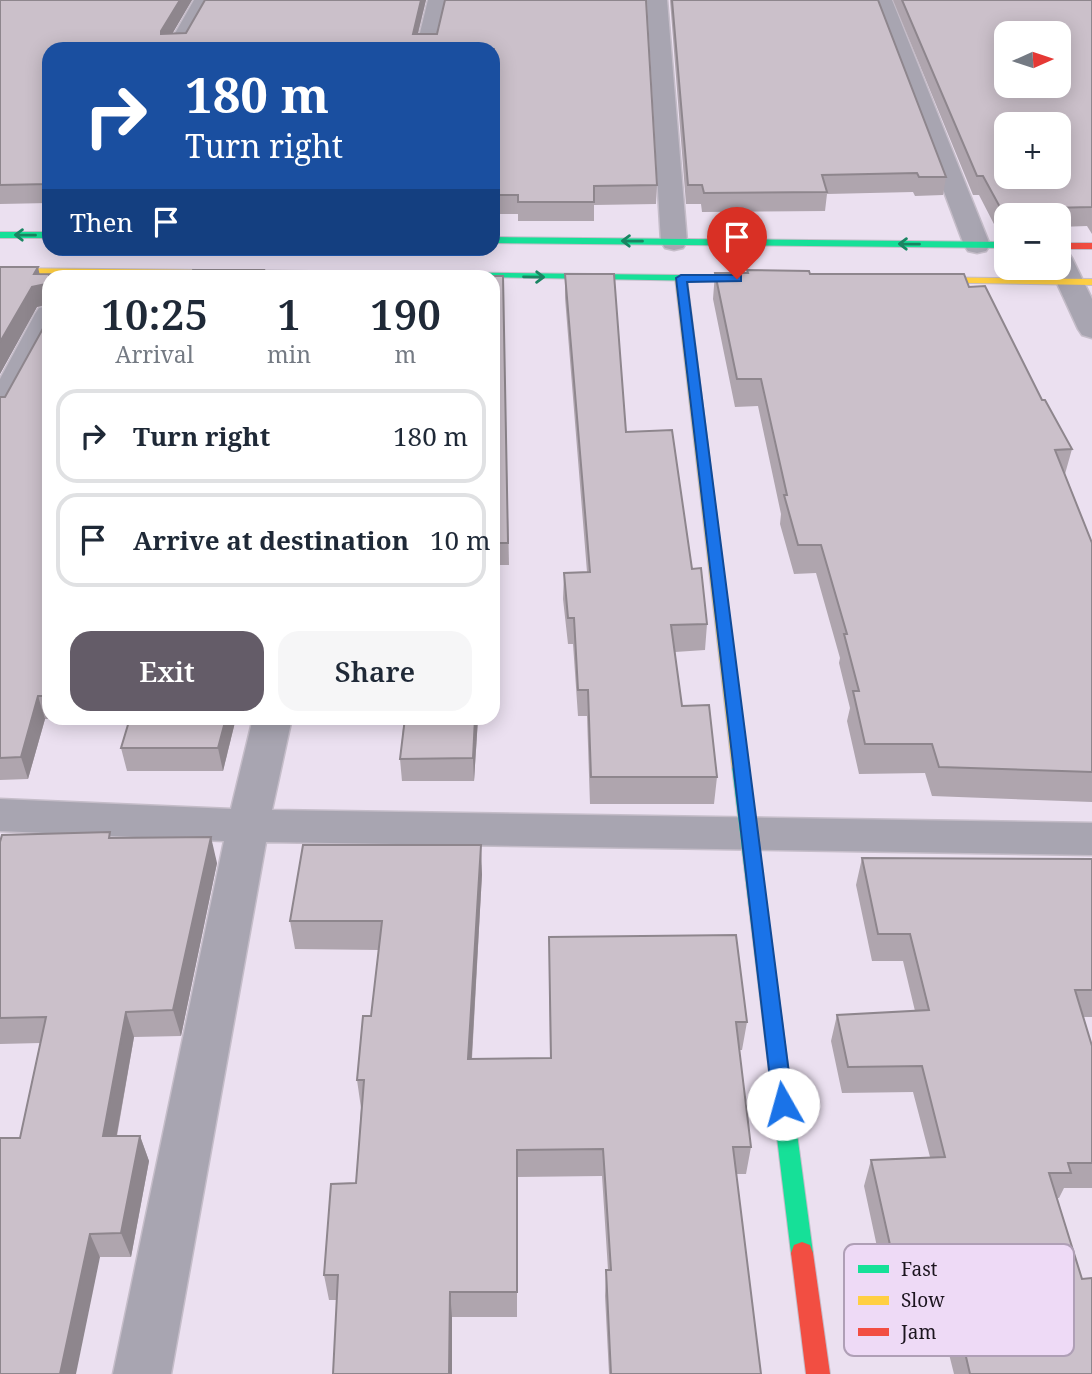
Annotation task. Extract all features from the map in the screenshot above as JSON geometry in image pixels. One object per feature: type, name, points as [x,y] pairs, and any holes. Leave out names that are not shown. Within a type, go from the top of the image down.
[{"type":"main road","points":[[0,235],[42,235]]},
{"type":"main road","points":[[500,240],[994,245]]},
{"type":"main road","points":[[1071,246],[1092,246]]},
{"type":"main road","points":[[0,271],[42,273]]},
{"type":"main road","points":[[903,280],[1074,274]]},
{"type":"main road","points":[[500,277],[778,279]]},
{"type":"main road","points":[[681,278],[748,834],[818,1374]]},
{"type":"street","points":[[180,42],[204,0]]},
{"type":"street","points":[[428,42],[438,0]]},
{"type":"street","points":[[657,0],[674,242]]},
{"type":"street","points":[[882,0],[977,245]]},
{"type":"street","points":[[1074,274],[1092,329]]},
{"type":"street","points":[[0,408],[42,327]]},
{"type":"street","points":[[142,1374],[248,826],[270,725]]},
{"type":"street","points":[[0,815],[248,826],[1092,839]]},
{"type":"building","points":[[0,0],[180,0],[161,34],[186,33],[205,0],[421,0],[413,34],[437,34],[445,0],[646,0],[657,185],[594,186],[594,202],[518,202],[518,195],[500,195],[500,42],[42,42],[42,184],[0,185]]},
{"type":"building","points":[[672,0],[878,0],[946,177],[919,177],[917,173],[822,175],[827,192],[704,193],[702,185],[688,185]]},
{"type":"building","points":[[902,0],[1092,0],[1092,207],[1071,207],[1071,203],[998,203],[983,176],[977,176]]},
{"type":"building","points":[[0,267],[38,267],[34,274],[42,274],[42,285],[32,287],[0,342]]},
{"type":"building","points":[[747,270],[809,271],[810,274],[964,274],[969,287],[985,286],[1042,400],[1045,400],[1072,449],[1055,450],[1092,543],[1092,772],[939,767],[932,744],[865,744],[853,691],[859,691],[844,634],[847,634],[821,545],[798,545],[784,495],[787,495],[761,379],[737,379],[715,273],[748,273]]},
{"type":"building","points":[[565,274],[614,274],[626,432],[672,430],[692,569],[701,568],[707,624],[671,625],[682,706],[709,705],[717,777],[591,777],[588,690],[578,690],[574,618],[568,618],[564,573],[590,572]]},
{"type":"building","points":[[500,276],[503,276],[508,543],[500,543]]},
{"type":"building","points":[[42,330],[42,696],[38,696],[21,757],[0,758],[0,397],[5,397]]},
{"type":"building","points":[[128,725],[224,725],[218,748],[121,748]]},
{"type":"building","points":[[404,725],[475,725],[473,758],[400,759]]},
{"type":"building","points":[[110,832],[109,838],[211,837],[173,1010],[126,1012],[103,1136],[140,1136],[121,1233],[90,1234],[60,1374],[0,1374],[0,1138],[20,1138],[46,1017],[0,1018],[0,842],[2,835]]},
{"type":"building","points":[[303,845],[481,845],[468,1059],[551,1058],[549,937],[736,935],[747,1022],[736,1022],[751,1147],[733,1147],[761,1374],[611,1374],[606,1270],[611,1270],[603,1149],[517,1150],[517,1292],[450,1292],[449,1374],[333,1374],[338,1275],[324,1275],[331,1184],[356,1183],[364,1080],[357,1080],[363,1016],[371,1016],[382,921],[290,921]]},
{"type":"building","points":[[862,858],[1092,859],[1092,990],[1075,990],[1092,1046],[1092,1163],[1068,1163],[1071,1173],[1049,1173],[1071,1244],[890,1244],[871,1160],[945,1157],[922,1066],[848,1067],[837,1015],[929,1010],[910,934],[878,934]]},
{"type":"building","points":[[1074,1253],[1082,1279],[1092,1278],[1092,1374],[970,1374],[966,1356],[1074,1356]]},
{"type":"traffic: fast","points":[[0,235],[42,235]]},
{"type":"traffic: fast","points":[[500,240],[994,245]]},
{"type":"traffic: fast","points":[[500,276],[768,279]]},
{"type":"traffic: fast","points":[[740,767],[802,1253]]},
{"type":"traffic: slow","points":[[0,271],[42,271]]},
{"type":"traffic: slow","points":[[681,278],[740,767]]},
{"type":"traffic: slow","points":[[916,280],[1092,282]]},
{"type":"traffic: jam","points":[[1071,246],[1092,246]]},
{"type":"traffic: jam","points":[[802,1253],[818,1374]]},
{"type":"route","points":[[737,279],[681,278],[783,1104]]}]
